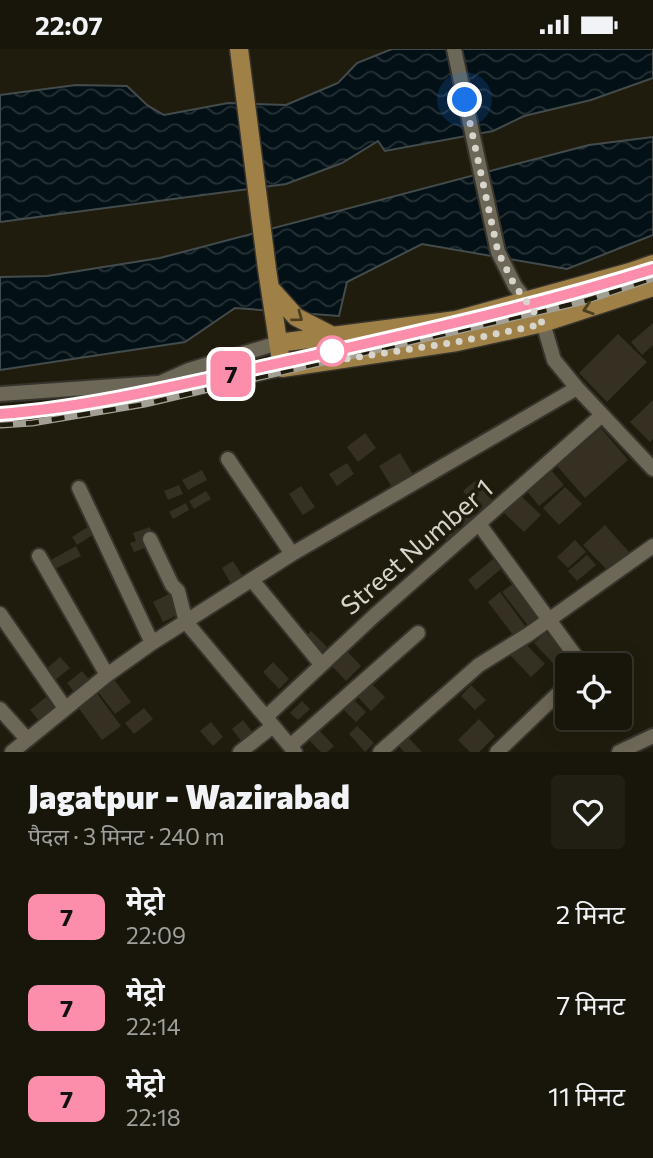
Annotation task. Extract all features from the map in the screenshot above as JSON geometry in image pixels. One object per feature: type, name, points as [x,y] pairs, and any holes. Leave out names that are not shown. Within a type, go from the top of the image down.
[{"type":"main road","points":[[239,49],[282,368],[457,342],[543,324],[653,286]]},
{"type":"main road","points":[[278,343],[456,320],[653,264]]},
{"type":"main road","points":[[270,289],[296,317],[333,336]]},
{"type":"street","points":[[454,49],[498,252],[515,286],[543,324],[554,360],[577,388],[651,462]]},
{"type":"street","points":[[158,383],[190,370],[278,343]]},
{"type":"street","points":[[0,394],[158,383],[193,388],[282,368]]},
{"type":"street","points":[[12,752],[107,675],[152,643],[292,554],[577,388]]},
{"type":"street","name":"Street Number 1","points":[[240,752],[321,664],[603,415]]},
{"type":"street","points":[[228,459],[292,554]]},
{"type":"street","points":[[79,488],[152,643]]},
{"type":"street","points":[[479,524],[573,653]]},
{"type":"street","points":[[150,539],[172,585],[178,591],[186,622],[293,749],[418,633]]},
{"type":"street","points":[[380,752],[479,665],[549,620],[653,546]]},
{"type":"street","points":[[39,557],[107,675]]},
{"type":"street","points":[[252,580],[321,664]]},
{"type":"street","points":[[0,614],[65,708]]},
{"type":"street","points":[[497,752],[555,696]]},
{"type":"street","points":[[0,709],[27,739]]},
{"type":"street","points":[[619,752],[653,736]]},
{"type":"water","points":[[392,49],[653,49],[653,78],[591,100],[524,116],[493,131],[385,151],[378,141],[342,163],[286,184],[0,222],[0,95],[76,85],[127,86],[147,105],[164,115],[228,103],[286,105],[338,83],[357,63]]},
{"type":"water","points":[[653,137],[653,235],[567,269],[422,244],[347,282],[339,316],[235,308],[185,342],[0,370],[0,277],[47,276],[160,258],[589,145]]},
{"type":"building","points":[[653,323],[653,345],[642,355],[631,342]]},
{"type":"building","points":[[618,334],[647,362],[607,402],[579,373]]},
{"type":"building","points":[[653,400],[653,439],[650,442],[630,422]]},
{"type":"building","points":[[601,428],[628,460],[585,498],[557,466]]},
{"type":"building","points":[[365,433],[376,448],[358,462],[347,447]]},
{"type":"building","points":[[400,453],[414,476],[393,489],[379,466]]},
{"type":"building","points":[[347,463],[354,474],[337,486],[329,474]]},
{"type":"building","points":[[202,470],[207,480],[188,490],[182,480]]},
{"type":"building","points":[[551,470],[564,485],[539,506],[527,491]]},
{"type":"building","points":[[475,481],[495,503],[482,514],[463,491]]},
{"type":"building","points":[[179,485],[183,494],[168,500],[164,491]]},
{"type":"building","points":[[301,486],[315,507],[303,515],[289,494]]},
{"type":"building","points":[[565,487],[582,504],[559,525],[543,508]]},
{"type":"building","points":[[206,491],[211,499],[194,509],[189,501]]},
{"type":"building","points":[[520,495],[541,515],[524,532],[503,512]]},
{"type":"building","points":[[186,503],[189,510],[173,519],[169,512]]},
{"type":"building","points":[[470,511],[479,520],[467,531],[459,521]]},
{"type":"building","points":[[453,521],[462,532],[449,544],[440,533]]},
{"type":"building","points":[[605,525],[629,552],[608,571],[583,545]]},
{"type":"building","points":[[89,526],[94,534],[77,545],[72,537]]},
{"type":"building","points":[[150,527],[154,537],[150,546],[134,552],[130,543],[136,541],[133,533]]},
{"type":"building","points":[[575,540],[586,552],[568,568],[557,557]]},
{"type":"building","points":[[76,546],[81,556],[53,570],[49,561]]},
{"type":"building","points":[[587,555],[596,565],[577,581],[568,571]]},
{"type":"building","points":[[493,559],[501,569],[476,590],[468,580]]},
{"type":"building","points":[[233,561],[243,577],[231,584],[222,568]]},
{"type":"building","points":[[515,582],[543,618],[530,628],[502,592]]},
{"type":"building","points":[[500,592],[528,630],[516,639],[488,602]]},
{"type":"building","points":[[171,593],[181,613],[163,622],[153,602]]},
{"type":"building","points":[[311,631],[327,647],[321,653],[305,637]]},
{"type":"building","points":[[546,632],[566,653],[555,653],[555,665],[534,643]]},
{"type":"building","points":[[523,641],[545,664],[531,677],[509,654]]},
{"type":"building","points":[[343,647],[361,666],[346,681],[328,662]]},
{"type":"building","points":[[60,657],[70,668],[54,681],[45,670]]},
{"type":"building","points":[[273,662],[289,679],[279,689],[263,672]]},
{"type":"building","points":[[82,671],[91,682],[75,693],[67,683]]},
{"type":"building","points":[[112,677],[131,702],[115,714],[96,689]]},
{"type":"building","points":[[368,680],[385,697],[371,711],[354,693]]},
{"type":"building","points":[[471,685],[486,700],[475,710],[461,696]]},
{"type":"building","points":[[96,692],[121,726],[102,740],[77,706]]},
{"type":"building","points":[[349,695],[366,712],[356,722],[339,705]]},
{"type":"building","points":[[46,697],[56,709],[40,722],[30,710]]},
{"type":"building","points":[[302,701],[310,709],[298,720],[290,713]]},
{"type":"building","points":[[144,708],[153,719],[134,734],[125,723]]},
{"type":"building","points":[[479,719],[495,736],[479,752],[470,752],[458,740]]},
{"type":"building","points":[[243,720],[253,733],[242,742],[232,729]]},
{"type":"building","points":[[211,722],[223,737],[213,746],[200,731]]},
{"type":"building","points":[[357,726],[374,743],[365,752],[349,734]]},
{"type":"building","points":[[316,727],[334,746],[327,752],[321,752],[306,737]]},
{"type":"building","points":[[404,733],[422,752],[404,752],[395,742]]},
{"type":"railway","points":[[0,425],[32,423],[145,404],[585,301],[653,278]]},
{"type":"railway","points":[[0,414],[31,412],[132,395]]},
{"type":"metro line","name":"7","points":[[0,414],[31,412],[168,388],[475,319],[582,292],[653,269]]},
{"type":"route","points":[[332,351],[332,361],[457,342],[543,324],[515,286],[498,252],[465,100]]}]
